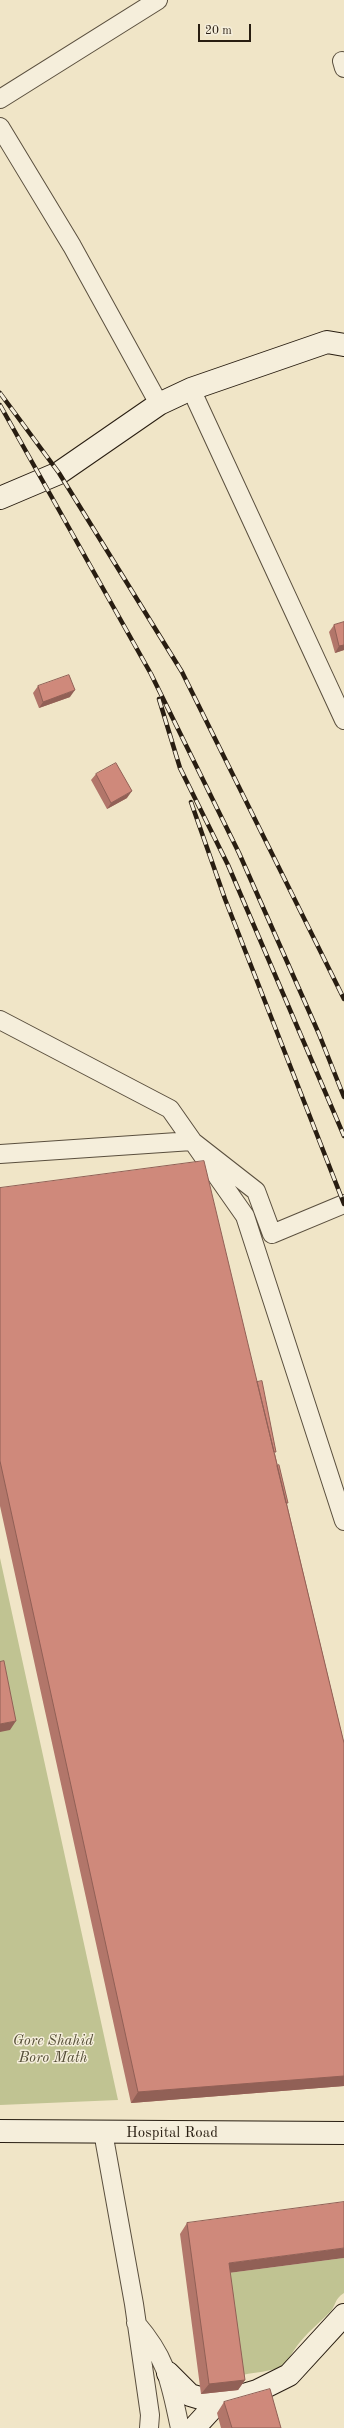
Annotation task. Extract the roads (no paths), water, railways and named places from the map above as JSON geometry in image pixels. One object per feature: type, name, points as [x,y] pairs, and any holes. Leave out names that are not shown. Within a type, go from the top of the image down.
[{"type":"street","points":[[0,98],[158,0]]},
{"type":"street","points":[[0,127],[72,246],[159,404]]},
{"type":"street","points":[[0,498],[59,473],[159,404],[190,389],[327,342],[343,342]]},
{"type":"street","points":[[190,389],[344,720]]},
{"type":"street","points":[[0,1020],[170,1109],[245,1216],[344,1521]]},
{"type":"street","points":[[0,1154],[192,1141],[256,1191],[272,1234],[344,1204]]},
{"type":"street","name":"Hospital Road","points":[[0,2131],[344,2133]]},
{"type":"street","points":[[103,2132],[136,2323],[150,2415],[149,2428]]},
{"type":"street","points":[[194,2428],[217,2403],[257,2391],[289,2375],[344,2315]]},
{"type":"street","points":[[136,2323],[154,2343],[168,2373],[180,2428]]},
{"type":"street","points":[[168,2373],[190,2395],[217,2403]]},
{"type":"railway","points":[[0,393],[59,473],[182,672],[344,999]]},
{"type":"railway","points":[[0,405],[151,674],[239,853],[319,1034],[344,1097]]},
{"type":"railway","points":[[159,699],[180,768],[228,865],[344,1136]]},
{"type":"railway","points":[[191,802],[225,899],[344,1204]]},
{"type":"park label","name":"Gore Shahid Boro Math","points":[[53,2050]]}]
